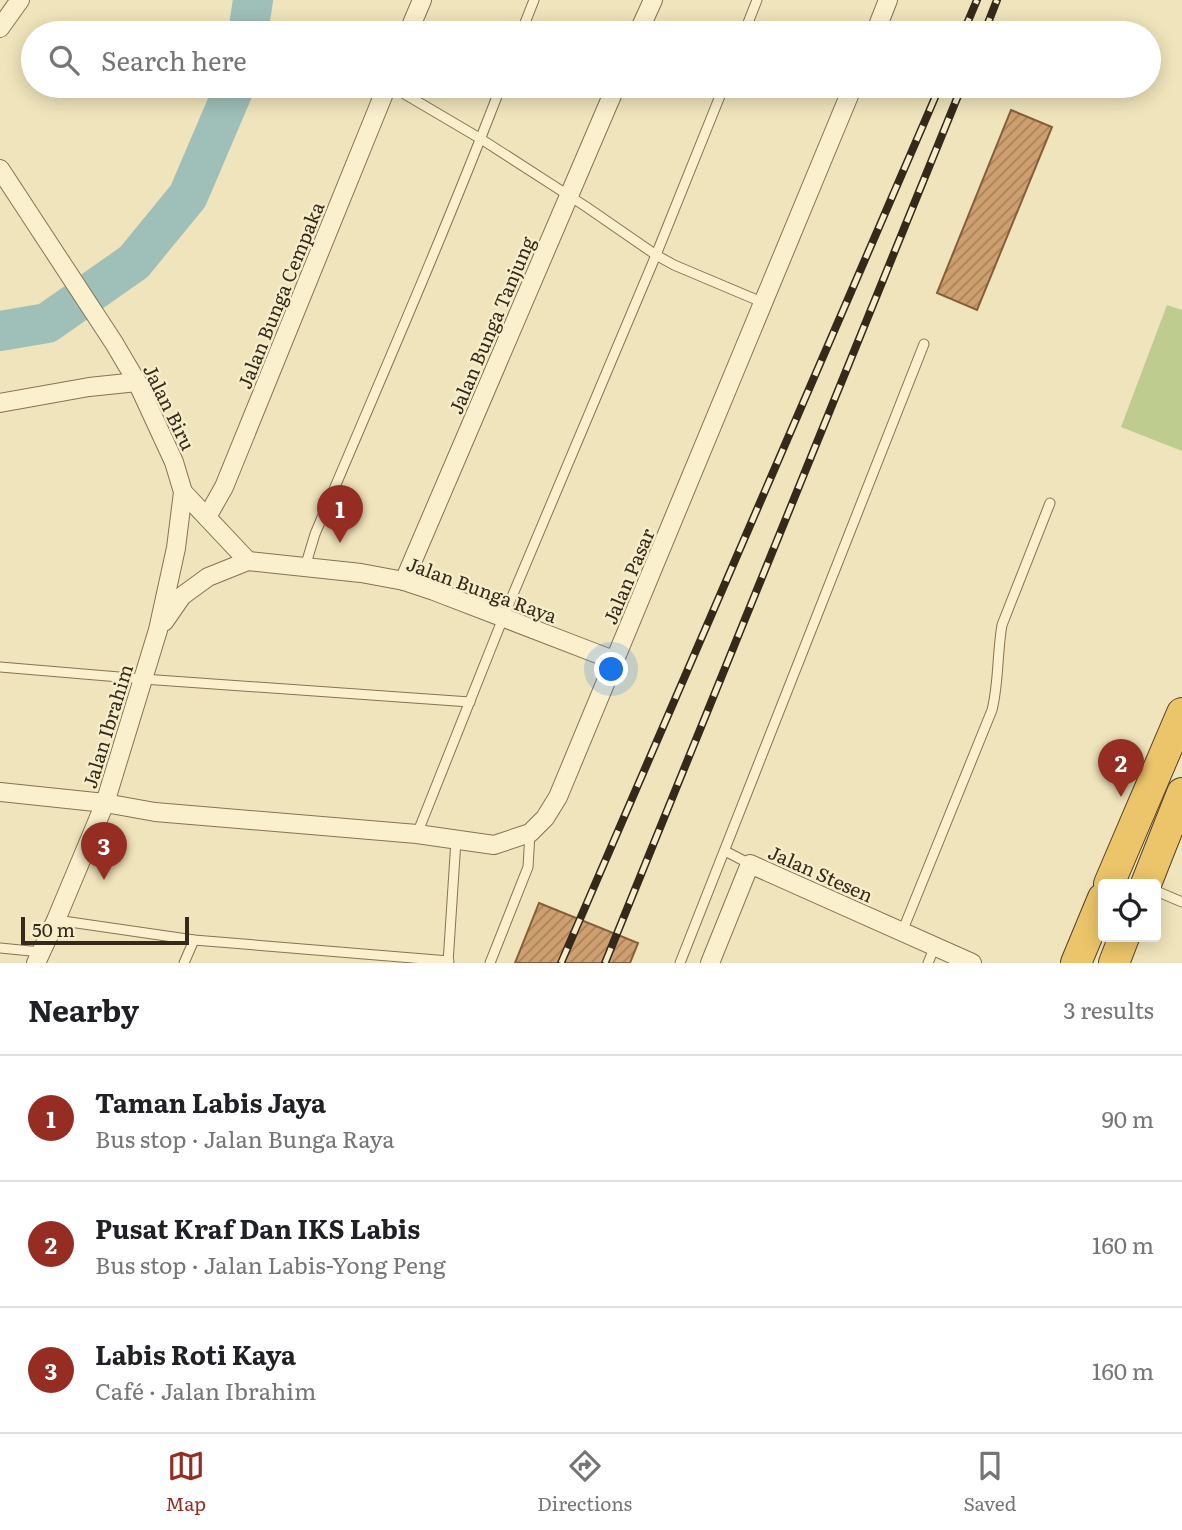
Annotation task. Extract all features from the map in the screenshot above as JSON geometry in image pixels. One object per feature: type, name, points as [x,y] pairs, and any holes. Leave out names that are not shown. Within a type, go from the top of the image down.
[{"type":"highway","points":[[1111,879],[1182,713]]},
{"type":"highway","points":[[1148,879],[1182,793]]},
{"type":"highway","points":[[1076,963],[1098,910]]},
{"type":"highway","points":[[1114,963],[1122,942]]},
{"type":"street","points":[[0,29],[20,0]]},
{"type":"street","points":[[413,21],[422,0]]},
{"type":"street","points":[[643,21],[653,0]]},
{"type":"street","points":[[880,21],[888,0]]},
{"type":"street","name":"Jalan Bunga Cempaka","points":[[207,517],[223,487],[384,98]]},
{"type":"street","name":"Jalan Bunga Tanjung","points":[[404,581],[611,98]]},
{"type":"street","name":"Jalan Pasar","points":[[530,833],[545,818],[558,797],[848,98]]},
{"type":"street","name":"Jalan Biru","points":[[0,169],[137,382],[174,462],[183,492]]},
{"type":"street","points":[[0,404],[89,387],[137,382]]},
{"type":"street","points":[[158,631],[182,596],[208,577],[248,561],[183,492]]},
{"type":"street","name":"Jalan Ibrahim","points":[[39,958],[105,803],[158,631],[176,548],[183,492]]},
{"type":"street","name":"Jalan Bunga Raya","points":[[248,561],[361,573],[404,581],[615,661]]},
{"type":"street","points":[[0,792],[155,811],[417,834],[494,845],[530,833]]},
{"type":"street","name":"Jalan Stesen","points":[[710,963],[750,864],[902,932],[931,955],[972,963]]},
{"type":"lane","points":[[526,21],[534,0]]},
{"type":"lane","points":[[749,21],[757,0]]},
{"type":"lane","points":[[410,98],[569,195],[656,255],[764,303]]},
{"type":"lane","points":[[305,567],[315,534],[496,98]]},
{"type":"lane","points":[[417,834],[503,618],[719,98]]},
{"type":"lane","points":[[680,963],[924,344]]},
{"type":"lane","points":[[902,932],[992,710],[996,694],[1002,625],[1050,503]]},
{"type":"lane","points":[[0,667],[470,702]]},
{"type":"lane","points":[[490,963],[528,867],[530,833]]},
{"type":"lane","points":[[56,920],[194,940],[449,962],[456,840]]},
{"type":"lane","points":[[724,851],[750,864]]},
{"type":"lane","points":[[1161,893],[1182,902]]},
{"type":"lane","points":[[184,963],[194,940]]},
{"type":"lane","points":[[0,948],[39,958]]},
{"type":"green space","points":[[1167,305],[1182,310],[1182,451],[1121,427]]},
{"type":"building","points":[[1011,110],[1052,127],[977,310],[937,293]]},
{"type":"building","points":[[539,903],[638,943],[630,963],[515,963]]},
{"type":"waterway","points":[[250,21],[253,0]]},
{"type":"waterway","points":[[0,331],[47,323],[134,262],[188,196],[230,98]]},
{"type":"railway","points":[[968,21],[977,0]]},
{"type":"railway","points":[[989,21],[997,0]]},
{"type":"railway","points":[[561,963],[935,98]]},
{"type":"railway","points":[[605,963],[957,98]]},
{"type":"place","name":"Taman Labis Jaya","points":[[340,543]]},
{"type":"place","name":"Pusat Kraf Dan IKS Labis","points":[[1121,797]]},
{"type":"place","name":"Labis Roti Kaya","points":[[104,880]]}]
